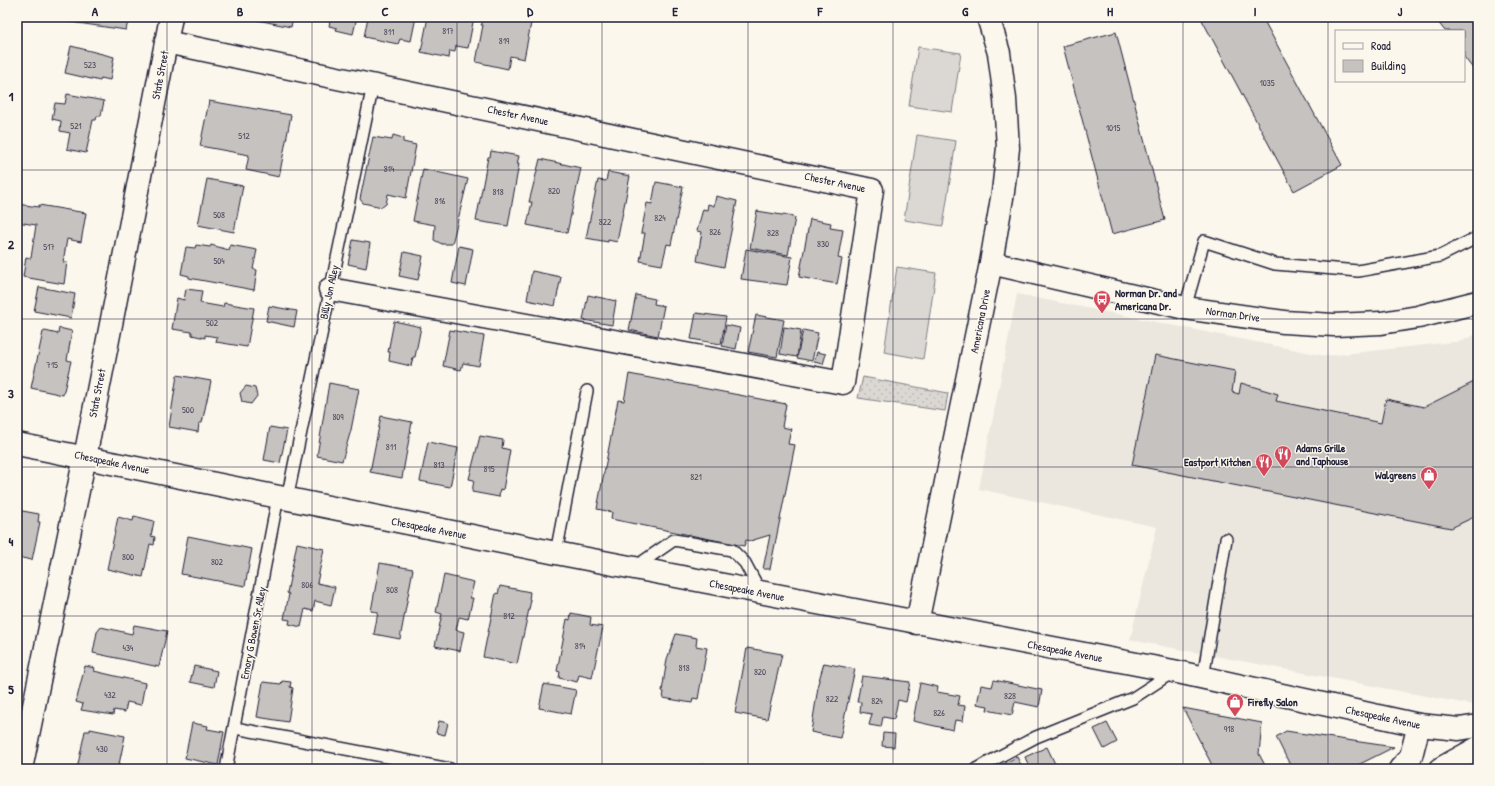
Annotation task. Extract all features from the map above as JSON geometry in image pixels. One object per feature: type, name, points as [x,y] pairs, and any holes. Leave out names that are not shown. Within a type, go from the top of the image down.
[{"type":"street","name":"State Street","points":[[21,769],[85,457],[171,17]]},
{"type":"street","name":"Americana Drive","points":[[917,623],[991,263],[1003,192],[1008,148],[1005,99],[999,53],[988,17]]},
{"type":"street","name":"Chester Avenue","points":[[166,42],[872,190],[843,383],[330,289]]},
{"type":"street","name":"Norman Drive","points":[[991,263],[1185,308],[1284,322],[1334,325],[1389,322],[1478,302]]},
{"type":"street","name":"Chesapeake Avenue","points":[[17,444],[556,553],[1173,671],[1419,725],[1459,729],[1478,726]]},
{"type":"street","points":[[1400,769],[1411,756],[1419,725]]},
{"type":"street","points":[[1440,769],[1478,748]]},
{"type":"lane","name":"Billy Jon Alley","points":[[283,498],[330,289],[373,85]]},
{"type":"lane","points":[[1185,308],[1204,241],[1275,264],[1358,271],[1440,256],[1478,237]]},
{"type":"lane","points":[[556,553],[587,391]]},
{"type":"lane","name":"Emory G Bowen Sr Alley","points":[[226,769],[283,498]]},
{"type":"lane","points":[[1203,678],[1226,539]]},
{"type":"lane","points":[[634,568],[674,540],[732,550],[745,563],[762,593]]},
{"type":"lane","points":[[976,769],[1036,737],[1133,698],[1173,671]]},
{"type":"lane","points":[[235,728],[450,769]]},
{"type":"shaded area","points":[[918,47],[961,53],[952,112],[909,106]]},
{"type":"shaded area","points":[[917,135],[956,141],[943,226],[904,220]]},
{"type":"shaded area","points":[[897,267],[936,273],[923,359],[884,352]]},
{"type":"shaded area","points":[[1017,294],[1326,356],[1462,341],[1478,333],[1478,703],[1473,705],[1130,640],[1157,527],[979,489]]},
{"type":"shaded area","points":[[863,377],[948,393],[945,411],[858,398]]},
{"type":"building","points":[[58,17],[129,17],[126,30],[57,20]]},
{"type":"building","points":[[243,17],[293,17],[291,27]]},
{"type":"building","points":[[331,17],[357,17],[353,34],[336,30],[337,28],[329,26]]},
{"type":"building","points":[[368,17],[416,17],[411,41],[400,39],[398,44],[364,37]]},
{"type":"building","points":[[428,17],[474,17],[468,48],[456,46],[455,52],[450,51],[449,58],[421,52]]},
{"type":"building","points":[[485,17],[532,18],[524,59],[510,56],[508,69],[476,62],[483,25],[481,25]]},
{"type":"building","points":[[1208,17],[1262,17],[1342,165],[1294,191],[1202,20]]},
{"type":"building","points":[[1434,17],[1478,17],[1478,75],[1465,58],[1465,30],[1444,30]]},
{"type":"building","points":[[1116,32],[1165,220],[1112,234],[1063,46]]},
{"type":"building","points":[[71,46],[114,57],[110,80],[101,78],[100,81],[65,73]]},
{"type":"building","points":[[67,94],[104,101],[101,116],[97,116],[96,120],[93,120],[86,153],[67,149],[70,133],[60,131],[61,121],[52,119],[55,103],[65,104]]},
{"type":"building","points":[[209,101],[291,115],[279,177],[246,170],[249,155],[200,146]]},
{"type":"building","points":[[393,135],[403,138],[403,142],[416,145],[406,198],[388,194],[386,204],[382,207],[363,203],[360,199],[373,137],[392,140]]},
{"type":"building","points":[[491,151],[519,156],[517,164],[519,164],[508,226],[476,221],[488,157],[490,157]]},
{"type":"building","points":[[540,159],[581,168],[567,233],[527,225],[532,202],[529,202]]},
{"type":"building","points":[[423,169],[468,179],[452,244],[442,244],[434,240],[435,225],[413,221]]},
{"type":"building","points":[[608,172],[630,176],[617,242],[586,238],[598,180],[606,181]]},
{"type":"building","points":[[207,179],[243,186],[234,232],[198,225]]},
{"type":"building","points":[[656,182],[683,187],[671,245],[667,244],[662,265],[640,261],[645,233],[641,233],[647,203],[652,204]]},
{"type":"building","points":[[716,196],[737,201],[724,267],[697,261],[702,232],[697,231],[703,209],[707,210],[708,204],[714,206]]},
{"type":"building","points":[[17,204],[39,207],[39,205],[86,213],[81,242],[67,239],[63,262],[67,262],[64,284],[23,277],[26,257],[31,258],[36,225],[17,222]]},
{"type":"building","points":[[757,211],[782,215],[784,214],[795,218],[788,255],[750,248]]},
{"type":"building","points":[[810,219],[831,223],[830,228],[843,230],[838,258],[842,259],[837,284],[799,277]]},
{"type":"building","points":[[353,240],[370,243],[366,268],[348,264]]},
{"type":"building","points":[[196,245],[210,247],[211,245],[229,250],[230,245],[257,250],[253,269],[257,270],[254,290],[189,278],[189,276],[181,274],[186,247],[195,248]]},
{"type":"building","points":[[459,246],[473,249],[466,286],[452,283]]},
{"type":"building","points":[[746,249],[792,257],[787,285],[741,279]]},
{"type":"building","points":[[404,252],[423,256],[418,280],[399,276]]},
{"type":"building","points":[[532,271],[561,277],[555,306],[527,300]]},
{"type":"building","points":[[39,287],[75,294],[71,318],[34,311]]},
{"type":"building","points":[[186,289],[202,291],[200,303],[223,307],[224,303],[254,308],[247,347],[216,342],[217,337],[205,335],[205,338],[192,335],[192,332],[172,329],[177,298],[184,300]]},
{"type":"building","points":[[588,295],[616,301],[612,325],[583,320]]},
{"type":"building","points":[[636,295],[655,299],[654,304],[664,306],[658,336],[629,330]]},
{"type":"building","points":[[269,306],[297,311],[294,327],[266,321]]},
{"type":"building","points":[[696,313],[726,317],[721,344],[691,339]]},
{"type":"building","points":[[756,315],[784,320],[777,357],[748,352]]},
{"type":"building","points":[[394,321],[421,327],[415,357],[413,357],[411,366],[389,361],[390,352],[388,352]]},
{"type":"building","points":[[726,325],[740,328],[736,349],[722,346]]},
{"type":"building","points":[[784,327],[801,330],[797,357],[780,354]]},
{"type":"building","points":[[59,328],[72,331],[67,360],[71,361],[63,395],[31,388],[43,332],[45,331],[58,334]]},
{"type":"building","points":[[450,330],[484,336],[479,366],[463,363],[461,370],[443,366]]},
{"type":"building","points":[[803,330],[818,333],[812,361],[797,358]]},
{"type":"building","points":[[817,352],[826,354],[823,364],[814,362]]},
{"type":"building","points":[[1155,355],[1235,371],[1232,392],[1239,394],[1241,383],[1278,394],[1276,401],[1381,423],[1386,399],[1424,407],[1478,380],[1478,515],[1451,528],[1132,465]]},
{"type":"building","points":[[629,374],[786,404],[782,427],[791,429],[788,444],[795,445],[770,569],[763,569],[770,535],[750,541],[746,540],[744,546],[611,519],[612,512],[597,509],[618,400],[624,401]]},
{"type":"building","points":[[177,375],[211,381],[202,423],[199,423],[198,432],[169,427]]},
{"type":"building","points":[[329,383],[359,389],[351,430],[342,461],[317,456]]},
{"type":"building","points":[[246,386],[255,388],[257,396],[251,404],[242,402],[240,393]]},
{"type":"building","points":[[381,416],[412,422],[402,478],[370,472]]},
{"type":"building","points":[[270,427],[287,430],[280,463],[264,460]]},
{"type":"building","points":[[480,436],[503,440],[502,448],[510,450],[503,490],[500,489],[499,497],[472,492],[474,480],[469,479]]},
{"type":"building","points":[[428,442],[458,448],[450,487],[420,481]]},
{"type":"building","points":[[17,510],[39,514],[38,522],[40,522],[32,560],[17,557]]},
{"type":"building","points":[[134,516],[154,521],[151,536],[155,537],[154,545],[150,544],[143,577],[107,569],[118,517],[133,521]]},
{"type":"building","points":[[188,536],[252,549],[245,586],[181,574]]},
{"type":"building","points":[[297,543],[324,549],[317,583],[335,587],[331,605],[315,601],[313,611],[305,609],[301,627],[289,624],[290,620],[284,619],[289,594],[287,593]]},
{"type":"building","points":[[380,563],[413,569],[400,639],[374,634],[378,612],[371,611]]},
{"type":"building","points":[[444,575],[474,582],[470,598],[473,598],[468,619],[459,617],[456,630],[464,632],[460,651],[435,646],[442,614],[436,612]]},
{"type":"building","points":[[500,586],[530,592],[529,600],[531,600],[517,664],[483,657],[496,593],[498,594]]},
{"type":"building","points":[[571,613],[591,617],[590,625],[603,627],[592,678],[579,675],[577,682],[559,678],[560,672],[557,671],[567,619],[570,620]]},
{"type":"building","points":[[134,625],[167,631],[159,667],[93,653],[97,632],[101,627],[132,634]]},
{"type":"building","points":[[676,634],[697,638],[696,646],[707,648],[698,699],[693,698],[692,703],[663,698],[664,692],[662,691],[667,659]]},
{"type":"building","points":[[747,648],[782,654],[767,719],[735,713]]},
{"type":"building","points":[[824,663],[855,669],[840,738],[811,732],[817,687]]},
{"type":"building","points":[[85,666],[95,668],[94,671],[145,683],[141,705],[127,702],[125,712],[114,710],[113,715],[81,710],[83,704],[76,702]]},
{"type":"building","points":[[194,666],[217,671],[214,687],[190,682]]},
{"type":"building","points":[[862,676],[910,682],[906,702],[898,700],[894,719],[883,717],[881,727],[869,725],[872,714],[860,712],[861,702],[857,702]]},
{"type":"building","points":[[994,680],[1042,690],[1039,707],[1015,702],[1012,715],[987,710],[988,706],[977,704],[981,685],[992,687]]},
{"type":"building","points":[[282,681],[291,682],[290,687],[293,688],[288,722],[257,717],[263,682],[281,684]]},
{"type":"building","points":[[920,683],[938,687],[937,692],[960,696],[958,705],[965,706],[963,721],[955,720],[953,730],[913,721]]},
{"type":"building","points":[[544,684],[576,690],[571,714],[539,708]]},
{"type":"building","points":[[1183,708],[1262,723],[1259,754],[1267,769],[1225,769],[1224,767],[1214,769]]},
{"type":"building","points":[[439,721],[448,723],[445,735],[436,733]]},
{"type":"building","points":[[192,723],[208,726],[207,729],[224,732],[218,765],[185,758]]},
{"type":"building","points":[[1107,723],[1117,742],[1104,749],[1094,729]]},
{"type":"building","points":[[90,729],[125,736],[118,769],[77,769],[85,731],[90,731]]},
{"type":"building","points":[[1286,731],[1394,747],[1350,769],[1292,769],[1276,737]]},
{"type":"building","points":[[883,733],[895,734],[894,747],[882,746]]},
{"type":"building","points":[[1047,747],[1057,768],[1030,769],[1025,757]]},
{"type":"building","points":[[1017,757],[1023,769],[995,768]]},
{"type":"building","points":[[702,764],[725,769],[701,769]]},
{"type":"place","name":"Norman Dr. and Americana Dr.","points":[[1102,314]]},
{"type":"place","name":"Adams Grille and Taphouse","points":[[1283,469]]},
{"type":"place","name":"Eastport Kitchen","points":[[1264,477]]},
{"type":"place","name":"Walgreens","points":[[1429,490]]},
{"type":"place","name":"Firefly Salon","points":[[1235,717]]}]
